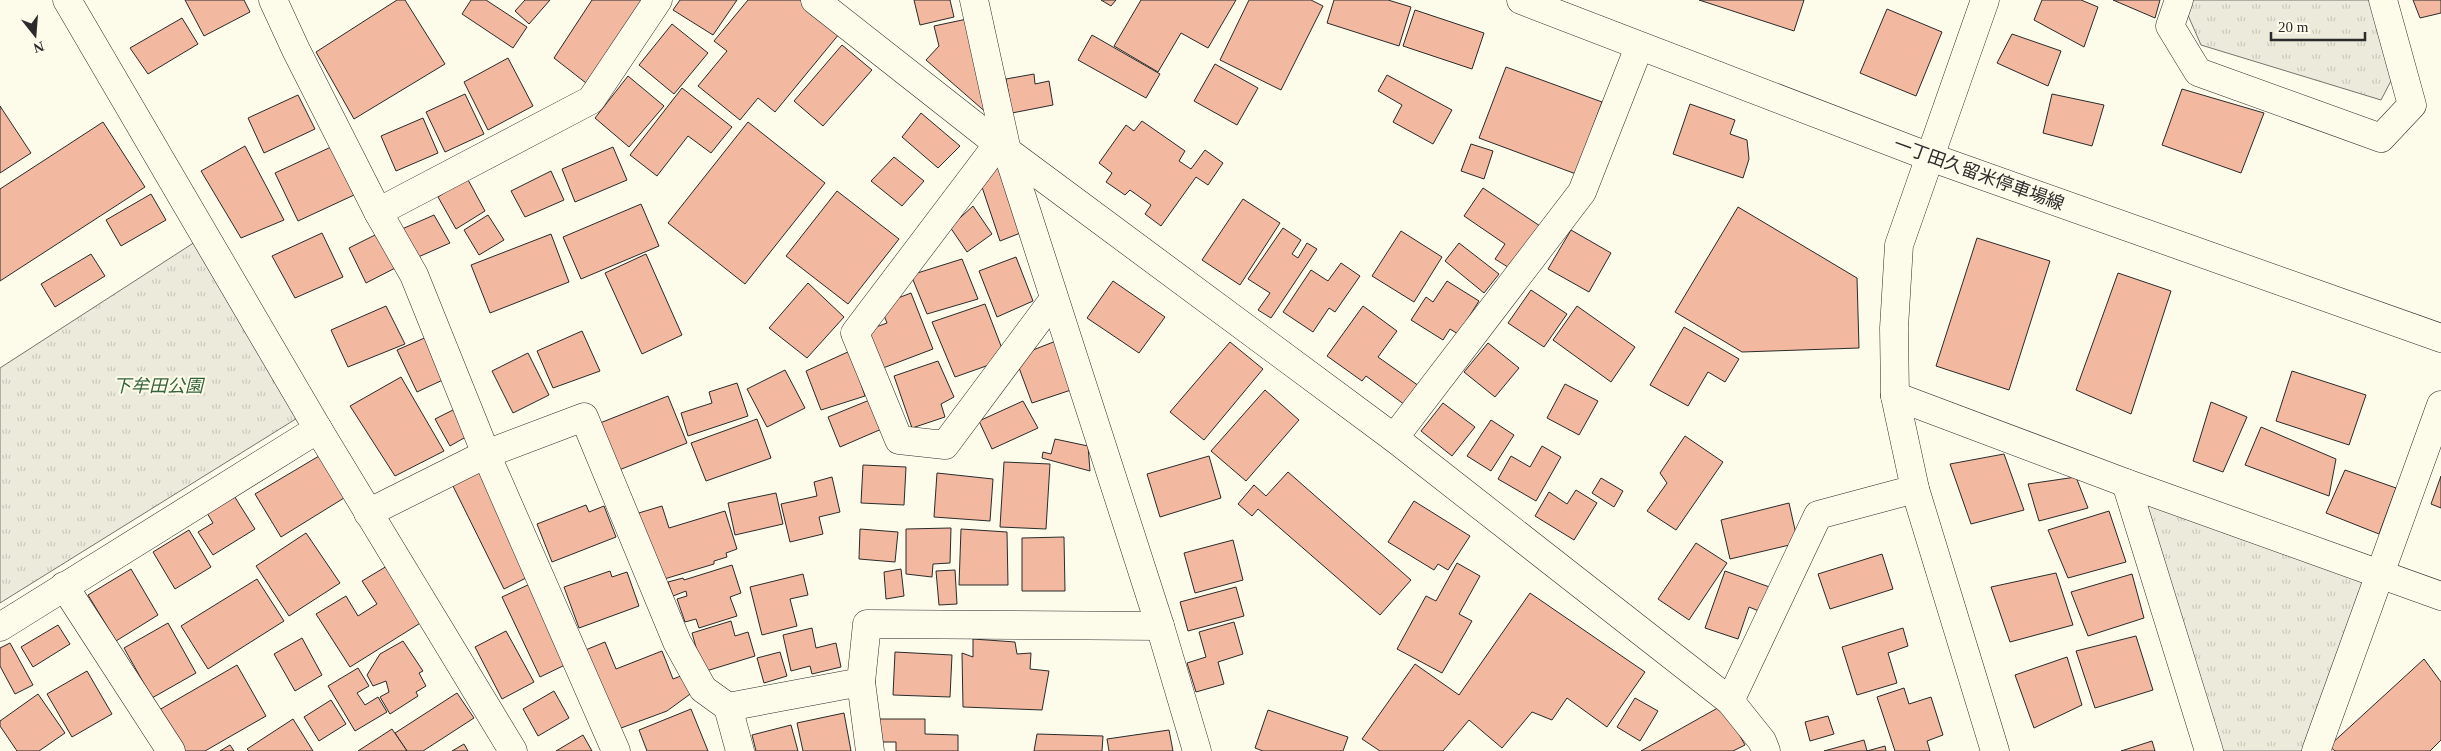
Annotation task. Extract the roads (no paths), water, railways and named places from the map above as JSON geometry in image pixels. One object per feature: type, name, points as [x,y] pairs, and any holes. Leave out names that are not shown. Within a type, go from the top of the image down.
[{"type":"street","points":[[67,0],[318,429],[512,751]]},
{"type":"street","points":[[273,0],[296,50],[378,212],[414,275],[486,454],[616,751]]},
{"type":"street","points":[[378,212],[591,100],[658,0]]},
{"type":"street","points":[[815,0],[1002,148],[1394,438],[1730,701],[1762,741],[1766,751]]},
{"type":"street","points":[[974,0],[1002,148],[1054,299],[1160,626],[1197,751]]},
{"type":"street","points":[[1985,0],[1899,245],[1894,328],[1895,396],[1915,489],[1995,751]]},
{"type":"street","points":[[2179,0],[2170,26],[2198,72],[2382,138],[2412,105],[2383,0]]},
{"type":"street","name":"一丁田久留米停車場線","points":[[1535,2],[1639,47],[1930,157],[2441,338]]},
{"type":"street","points":[[1394,438],[1582,192],[1639,47]]},
{"type":"street","points":[[1002,148],[855,332],[899,440],[945,445],[1054,299]]},
{"type":"street","points":[[1895,396],[2441,596]]},
{"type":"street","points":[[2316,751],[2441,405]]},
{"type":"street","points":[[368,513],[486,454],[584,417],[677,642],[703,689],[728,707],[740,751]]},
{"type":"street","points":[[0,626],[318,429]]},
{"type":"street","points":[[2126,482],[2209,751]]},
{"type":"street","points":[[1730,701],[1818,515],[1915,489]]},
{"type":"street","points":[[64,586],[171,751]]},
{"type":"street","points":[[870,751],[861,682],[867,624],[1160,626]]},
{"type":"street","points":[[728,707],[861,682]]},
{"type":"park label","name":"下牟田公園","points":[[158,386]]}]
